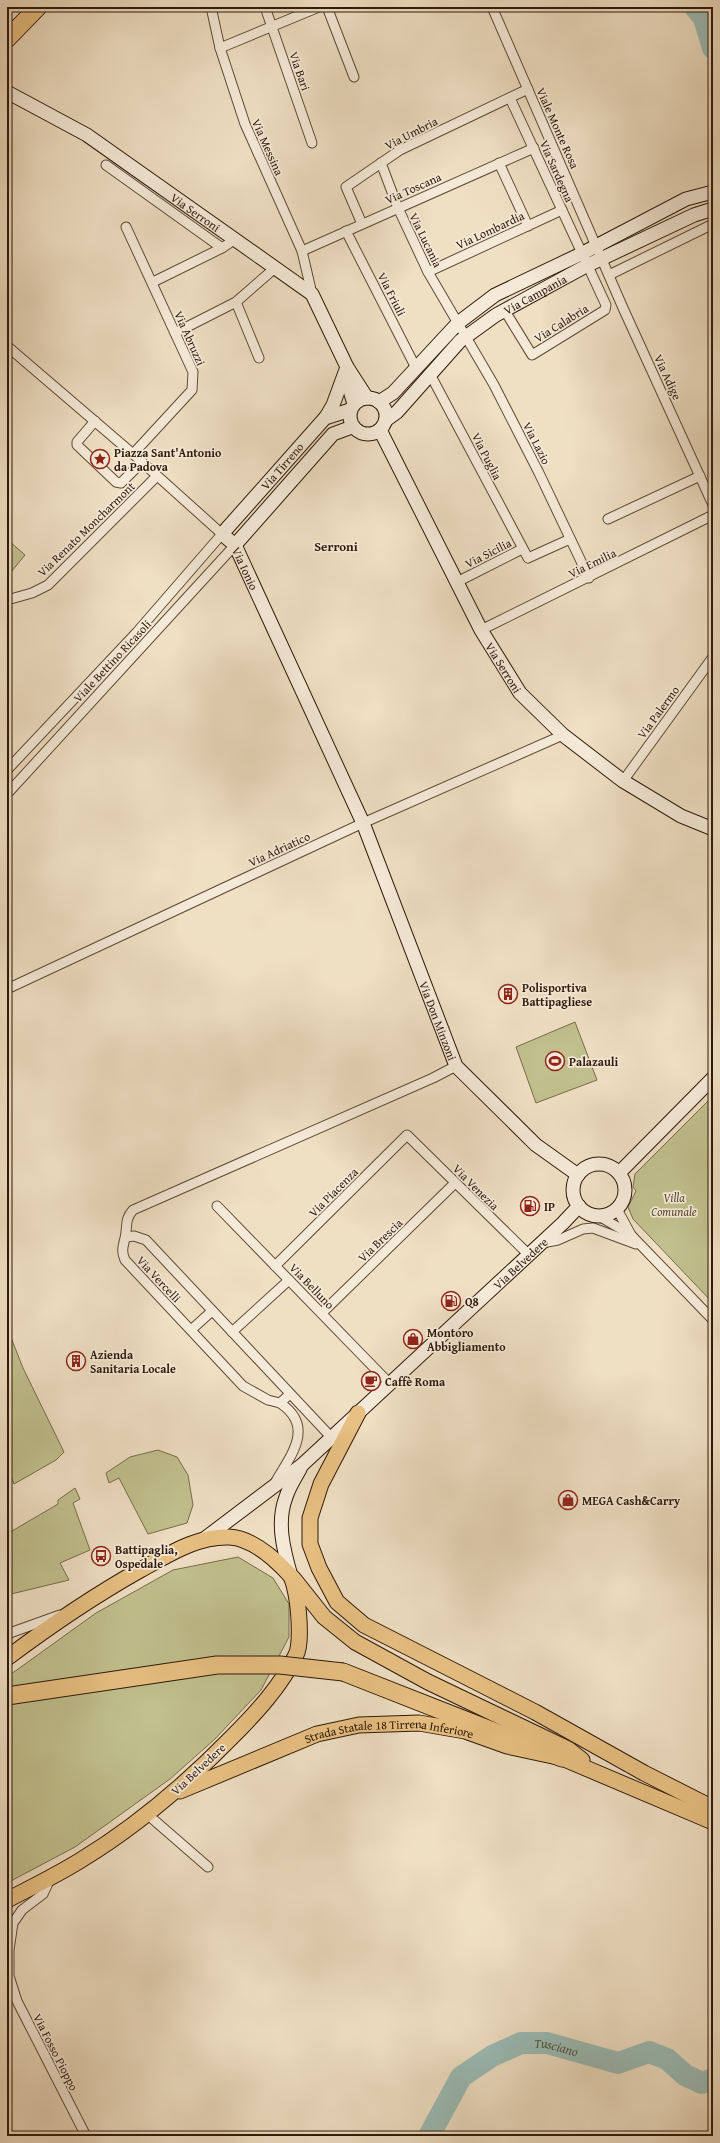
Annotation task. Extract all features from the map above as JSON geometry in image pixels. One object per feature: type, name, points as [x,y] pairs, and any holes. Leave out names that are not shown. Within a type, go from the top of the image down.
[{"type":"highway","points":[[7,39],[38,7]]},
{"type":"highway","points":[[7,1696],[217,1665],[280,1665],[343,1672],[562,1758]]},
{"type":"main road","points":[[358,1413],[321,1484],[310,1518],[310,1544],[319,1568],[338,1602],[364,1625],[535,1712],[644,1774],[713,1808]]},
{"type":"main road","name":"Via Belvedere","points":[[7,1658],[70,1611],[163,1557],[204,1539],[231,1537],[252,1544],[272,1556],[291,1576],[300,1622],[297,1653],[269,1697],[248,1721],[173,1793],[146,1814],[82,1860],[51,1878],[7,1900]]},
{"type":"main road","name":"Strada Statale 18 Tirrena Inferiore","points":[[291,1576],[324,1617],[355,1642],[428,1682],[568,1749],[607,1777]]},
{"type":"main road","name":"Strada Statale 18 Tirrena Inferiore","points":[[173,1793],[317,1734],[359,1725],[419,1723],[465,1731],[507,1746],[562,1758],[713,1822]]},
{"type":"street","name":"Via Messina","points":[[211,7],[220,48],[244,124],[302,250],[312,294]]},
{"type":"street","name":"Via Bari","points":[[265,7],[312,143]]},
{"type":"street","points":[[220,48],[319,7]]},
{"type":"street","points":[[327,7],[354,77]]},
{"type":"street","name":"Viale Monte Rosa","points":[[492,7],[603,259]]},
{"type":"street","name":"Via Umbria","points":[[362,224],[346,186],[400,150],[528,89]]},
{"type":"street","name":"Via Serroni","points":[[10,94],[87,135],[234,240],[276,267],[312,294],[347,367],[373,400]]},
{"type":"street","name":"Via Sardegna","points":[[510,98],[582,254],[586,266]]},
{"type":"street","name":"Via Toscana","points":[[302,250],[534,148]]},
{"type":"street","name":"Via Lucania","points":[[381,163],[398,208],[428,272],[458,323]]},
{"type":"street","points":[[499,164],[528,226]]},
{"type":"street","points":[[106,165],[222,248]]},
{"type":"street","name":"Via Campania","points":[[373,400],[393,393],[458,323],[495,296],[582,254],[686,199],[713,192]]},
{"type":"street","name":"Via Campania","points":[[383,425],[397,412],[466,336],[505,311],[586,266],[694,215],[713,209]]},
{"type":"street","name":"Via Lombardia","points":[[428,272],[562,210]]},
{"type":"street","points":[[609,275],[713,224]]},
{"type":"street","name":"Via Abruzzi","points":[[126,227],[153,282],[174,333],[193,372],[192,390],[134,454]]},
{"type":"street","name":"Via Friuli","points":[[346,231],[416,368]]},
{"type":"street","points":[[153,282],[222,248],[234,240]]},
{"type":"street","name":"Via Adige","points":[[603,259],[713,505]]},
{"type":"street","name":"Via Calabria","points":[[505,311],[532,354],[605,310],[606,305],[586,266]]},
{"type":"street","points":[[174,333],[236,302],[276,267]]},
{"type":"street","points":[[236,302],[259,358]]},
{"type":"street","name":"Via Lazio","points":[[458,323],[522,439],[589,578]]},
{"type":"street","name":"Via Ionio","points":[[7,346],[134,454],[156,477],[235,545],[363,823]]},
{"type":"street","name":"Via Serroni","points":[[347,367],[346,377],[352,407]]},
{"type":"street","name":"Via Tirreno","points":[[222,534],[326,417],[333,405],[347,367]]},
{"type":"street","name":"Via Puglia","points":[[430,374],[522,549]]},
{"type":"street","points":[[326,417],[352,407],[373,400],[386,412],[383,425],[370,435],[363,434],[352,427],[349,418],[352,407]]},
{"type":"street","points":[[95,421],[77,442],[77,445],[116,482],[121,483],[142,462]]},
{"type":"street","name":"Via Serroni","points":[[383,425],[481,630],[520,693],[563,735],[623,780],[681,816],[713,829]]},
{"type":"street","name":"Via Tirreno","points":[[235,545],[333,434],[352,427]]},
{"type":"street","name":"Via Renato Moncharmont","points":[[7,600],[32,593],[48,585],[156,477]]},
{"type":"street","points":[[608,519],[702,480],[713,481]]},
{"type":"street","name":"Via Emilia","points":[[481,630],[589,578],[713,515]]},
{"type":"street","name":"Viale Bettino Ricasoli","points":[[7,770],[137,632],[222,534]]},
{"type":"street","name":"Via Sicilia","points":[[457,582],[522,549],[528,558],[570,539]]},
{"type":"street","name":"Viale Bettino Ricasoli","points":[[7,794],[235,545]]},
{"type":"street","name":"Via Palermo","points":[[623,780],[713,657]]},
{"type":"street","name":"Via Adriatico","points":[[7,989],[363,823],[563,735]]},
{"type":"street","name":"Via Don Minzoni","points":[[363,823],[456,1066],[536,1145],[578,1175]]},
{"type":"street","points":[[126,1237],[126,1222],[133,1210],[433,1078],[456,1066]]},
{"type":"street","points":[[619,1173],[713,1078]]},
{"type":"street","name":"Via Venezia","points":[[407,1135],[529,1255]]},
{"type":"street","name":"Via Piacenza","points":[[275,1266],[407,1135]]},
{"type":"street","points":[[599,1216],[612,1213],[617,1209],[624,1197],[625,1190],[619,1173],[606,1164],[598,1164],[583,1169],[578,1175],[573,1191],[579,1206],[584,1211],[599,1216],[631,1235]]},
{"type":"street","name":"Via Brescia","points":[[322,1313],[455,1183]]},
{"type":"street","name":"Via Belluno","points":[[217,1206],[390,1384]]},
{"type":"street","name":"Via Belvedere","points":[[204,1539],[302,1465],[541,1244],[579,1206]]},
{"type":"street","points":[[617,1209],[631,1235],[713,1320]]},
{"type":"street","points":[[541,1244],[558,1240],[583,1229],[593,1228],[640,1245]]},
{"type":"street","name":"Via Vercelli","points":[[280,1403],[268,1400],[243,1386],[126,1260],[122,1246],[126,1237],[134,1236],[146,1240],[331,1438]]},
{"type":"street","points":[[232,1332],[289,1280]]},
{"type":"street","points":[[191,1330],[212,1311]]},
{"type":"street","points":[[272,1488],[294,1452],[298,1437],[298,1424],[286,1407],[280,1403],[290,1394]]},
{"type":"street","name":"Via Belvedere","points":[[291,1576],[283,1547],[281,1520],[286,1497],[302,1465]]},
{"type":"street","points":[[7,1634],[70,1611]]},
{"type":"street","points":[[146,1814],[208,1867]]},
{"type":"street","name":"Via Fosso Pioppo","points":[[51,1878],[43,1894],[22,1910],[13,1924],[9,1950],[8,1975],[17,2001],[86,2136]]},
{"type":"green space","points":[[7,539],[25,555],[7,577]]},
{"type":"green space","name":"Palazauli","points":[[575,1022],[597,1080],[536,1103],[516,1047]]},
{"type":"green space","name":"Villa Comunale","points":[[713,1096],[713,1303],[633,1219],[628,1207],[636,1191],[633,1187],[635,1174]]},
{"type":"green space","points":[[7,1335],[10,1335],[23,1368],[64,1452],[56,1460],[14,1484],[7,1465]]},
{"type":"green space","points":[[158,1450],[177,1457],[188,1475],[193,1505],[187,1523],[148,1534],[119,1478],[109,1483],[106,1473],[130,1457]]},
{"type":"green space","points":[[75,1488],[80,1499],[73,1503],[90,1550],[60,1563],[69,1580],[7,1595],[7,1534],[58,1504],[58,1500]]},
{"type":"green space","points":[[238,1557],[273,1578],[289,1604],[289,1637],[261,1690],[215,1739],[170,1779],[75,1847],[7,1883],[7,1677],[96,1613],[173,1570]]},
{"type":"waterway","name":"Tusciano","points":[[695,7],[704,18],[713,48]]},
{"type":"waterway","name":"Tusciano","points":[[429,2136],[461,2077],[492,2056],[521,2043],[547,2043],[618,2063],[649,2052],[667,2059],[685,2075],[702,2083],[713,2079]]},
{"type":"place","name":"Piazza Sant'Antonio da Padova","points":[[100,459]]},
{"type":"place","name":"Polisportiva Battipagliese","points":[[508,994]]},
{"type":"place","name":"Palazauli","points":[[555,1061]]},
{"type":"place","name":"IP","points":[[530,1206]]},
{"type":"place","name":"Q8","points":[[451,1301]]},
{"type":"place","name":"Montoro Abbigliamento","points":[[413,1339]]},
{"type":"place","name":"Azienda Sanitaria Locale","points":[[76,1361]]},
{"type":"place","name":"Caffè Roma","points":[[371,1381]]},
{"type":"place","name":"MEGA Cash&Carry","points":[[568,1500]]},
{"type":"place","name":"Battipaglia, Ospedale","points":[[101,1556]]},
{"type":"district","name":"Serroni","points":[[336,546]]}]
